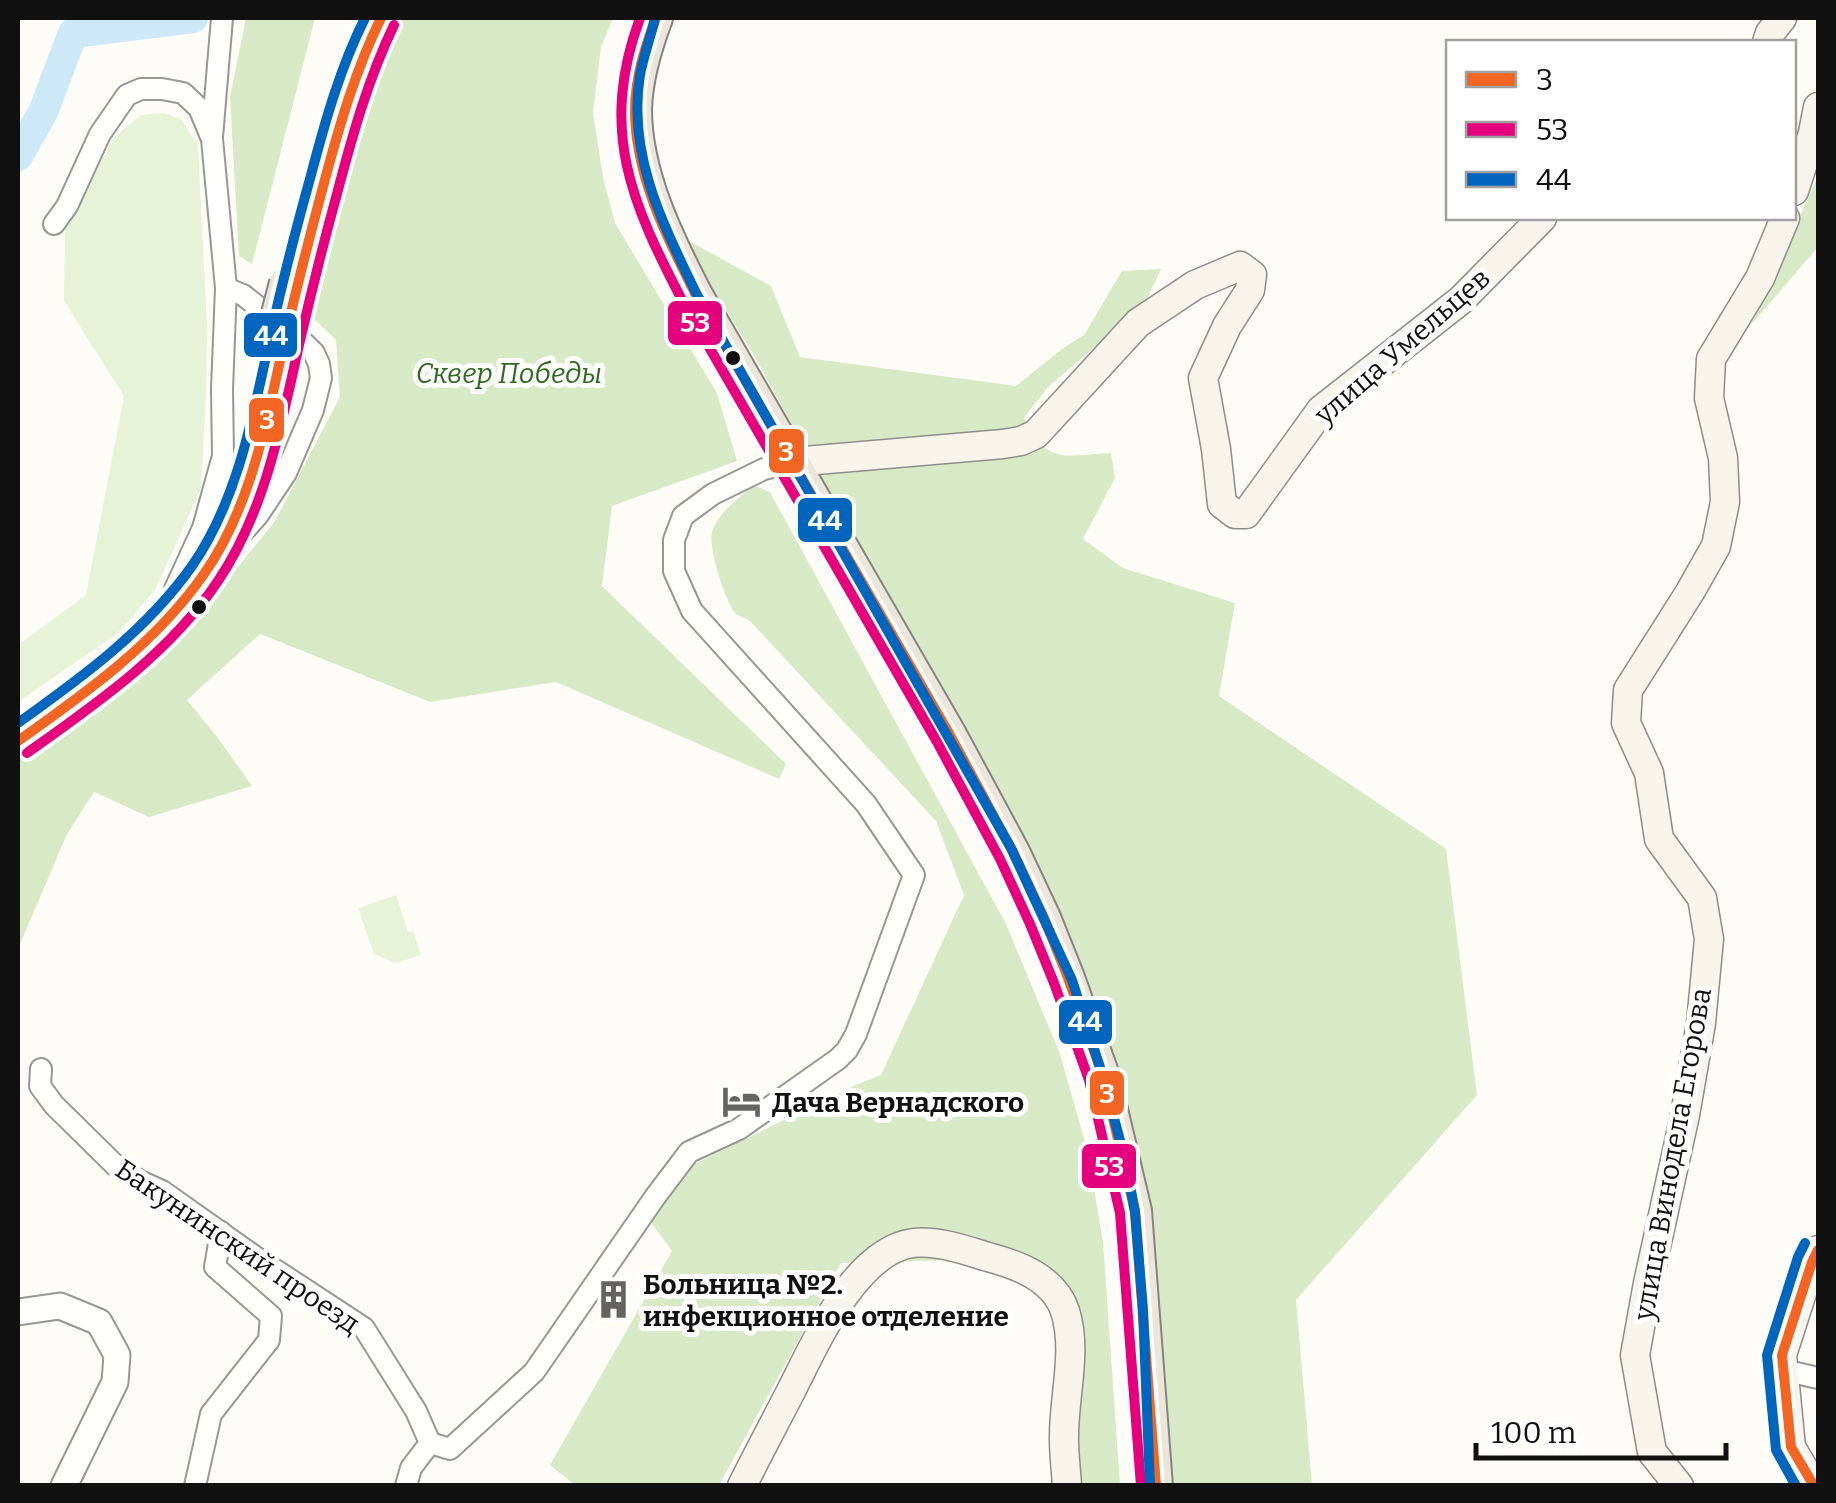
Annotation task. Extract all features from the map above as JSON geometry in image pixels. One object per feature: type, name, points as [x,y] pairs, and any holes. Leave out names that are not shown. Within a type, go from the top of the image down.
[{"type":"highway","points":[[292,286],[321,138],[343,60],[360,18]]},
{"type":"highway","points":[[18,728],[121,649],[152,620],[202,550],[240,466],[349,93],[380,18]]},
{"type":"highway","points":[[640,18],[626,72],[622,120],[628,169],[647,224],[683,300],[998,855],[1058,985],[1111,1163],[1120,1215],[1136,1486]]},
{"type":"highway","points":[[656,18],[638,81],[635,112],[643,167],[662,224],[778,466],[950,735],[1013,852],[1044,918],[1097,1060],[1135,1210],[1156,1486]]},
{"type":"highway","points":[[18,741],[126,661],[156,634],[207,572],[241,501],[269,411],[276,349]]},
{"type":"main road","points":[[1768,40],[1782,18]]},
{"type":"main road","points":[[1796,185],[1818,107]]},
{"type":"main road","name":"улица Умельцев","points":[[778,466],[1021,441],[1036,434],[1138,322],[1195,285],[1240,266],[1252,275],[1250,290],[1226,326],[1202,378],[1222,504],[1235,514],[1246,514],[1322,410],[1462,300],[1540,220]]},
{"type":"main road","name":"улица Винодела Егорова","points":[[1679,1486],[1652,1452],[1636,1355],[1696,1054],[1708,938],[1702,898],[1659,839],[1649,773],[1626,723],[1628,690],[1716,546],[1725,502],[1723,458],[1709,398],[1711,359],[1760,278],[1784,220]]},
{"type":"main road","points":[[742,1486],[823,1328],[851,1286],[887,1252],[912,1243],[930,1242],[1002,1260],[1046,1280],[1056,1292],[1065,1311],[1070,1362],[1064,1440],[1067,1486]]},
{"type":"main road","points":[[1814,1486],[1792,1447],[1782,1355],[1818,1250]]},
{"type":"street","points":[[176,589],[202,528],[222,456],[226,288],[212,138],[222,18]]},
{"type":"street","points":[[54,224],[68,206],[100,134],[126,95],[141,89],[183,93],[199,108],[212,138]]},
{"type":"street","points":[[207,572],[258,515],[286,473],[313,410],[321,378],[320,364],[305,344],[243,295],[226,288]]},
{"type":"street","points":[[406,1486],[410,1468],[430,1443],[450,1449],[534,1372],[689,1152],[739,1128],[847,1050],[914,875],[866,804],[692,611],[674,571],[674,540],[683,516],[713,494],[778,466]]},
{"type":"street","name":"Бакунинский проезд","points":[[42,1070],[40,1086],[54,1106],[116,1166],[162,1191],[364,1328],[416,1412],[430,1443]]},
{"type":"street","points":[[195,1486],[211,1414],[270,1340],[271,1316],[215,1267],[221,1232]]},
{"type":"street","points":[[18,1312],[60,1306],[98,1322],[118,1355],[115,1382],[64,1486]]},
{"type":"street","points":[[1783,1370],[1818,1378]]},
{"type":"green space","points":[[246,18],[315,18],[252,264],[239,256],[230,97]]},
{"type":"green space","name":"Сквер Победы","points":[[393,18],[613,18],[601,47],[593,113],[615,223],[717,393],[737,461],[612,506],[602,586],[786,764],[779,779],[556,682],[430,702],[260,634],[187,700],[252,786],[149,817],[94,792],[67,834],[18,949],[18,749],[133,654],[206,607],[275,521],[340,397],[336,340],[311,316],[323,223],[369,62]]},
{"type":"green space","points":[[164,113],[181,119],[198,145],[207,327],[201,488],[155,590],[118,633],[18,702],[18,645],[86,595],[124,396],[64,301],[65,229],[114,137],[141,115]]},
{"type":"green space","points":[[1818,176],[1818,247],[1751,325]]},
{"type":"green space","points":[[680,236],[771,286],[800,357],[1016,386],[1084,335],[1122,271],[1161,269],[1144,305],[1048,387],[1024,418],[1049,451],[1069,455],[1111,453],[1115,478],[1083,539],[1123,568],[1235,603],[1219,696],[1446,849],[1477,1095],[1296,1300],[1312,1485],[1163,1485],[1149,1256],[1047,899],[754,355]]},
{"type":"green space","points":[[753,485],[770,492],[1006,924],[1060,1054],[1088,1153],[1103,1242],[1120,1485],[1075,1485],[1066,1294],[1052,1270],[1030,1258],[841,1263],[719,1485],[575,1485],[550,1465],[672,1251],[650,1221],[688,1167],[881,1075],[964,895],[936,821],[750,621],[732,608],[715,561],[712,532],[724,512]]},
{"type":"green space","points":[[396,895],[408,932],[413,931],[421,955],[396,963],[374,954],[358,908]]},
{"type":"waterway","points":[[18,156],[43,112],[73,33],[193,18]]},
{"type":"transit line","name":"44","points":[[18,723],[89,671],[154,612],[208,540],[232,485],[250,427],[284,276],[322,135],[365,18]]},
{"type":"transit line","name":"3","points":[[18,741],[142,645],[185,599],[221,548],[256,461],[336,141],[355,79],[381,18]]},
{"type":"transit line","name":"53","points":[[640,18],[628,58],[622,131],[636,198],[649,231],[683,302],[937,742],[1000,859],[1054,983],[1089,1080],[1120,1213],[1141,1486]]},
{"type":"transit line","name":"3","points":[[656,18],[641,63],[635,110],[640,159],[664,229],[696,295],[950,735],[1013,852],[1044,918],[1103,1076],[1135,1211],[1156,1486]]},
{"type":"transit line","name":"44","points":[[654,22],[640,75],[637,105],[643,161],[660,215],[696,293],[1011,848],[1072,980],[1103,1077],[1135,1212],[1150,1485]]},
{"type":"transit line","name":"53","points":[[27,753],[155,654],[199,607],[234,554],[260,497],[350,147],[369,85],[394,25]]},
{"type":"transit line","name":"44","points":[[1796,1486],[1776,1450],[1767,1355],[1805,1243]]},
{"type":"transit line","name":"3","points":[[1814,1486],[1791,1447],[1782,1355],[1818,1250]]},
{"type":"place","name":"Дача Вернадского","points":[[742,1102]]},
{"type":"place","name":"Больница №2. инфекционное отделение","points":[[613,1300]]}]
